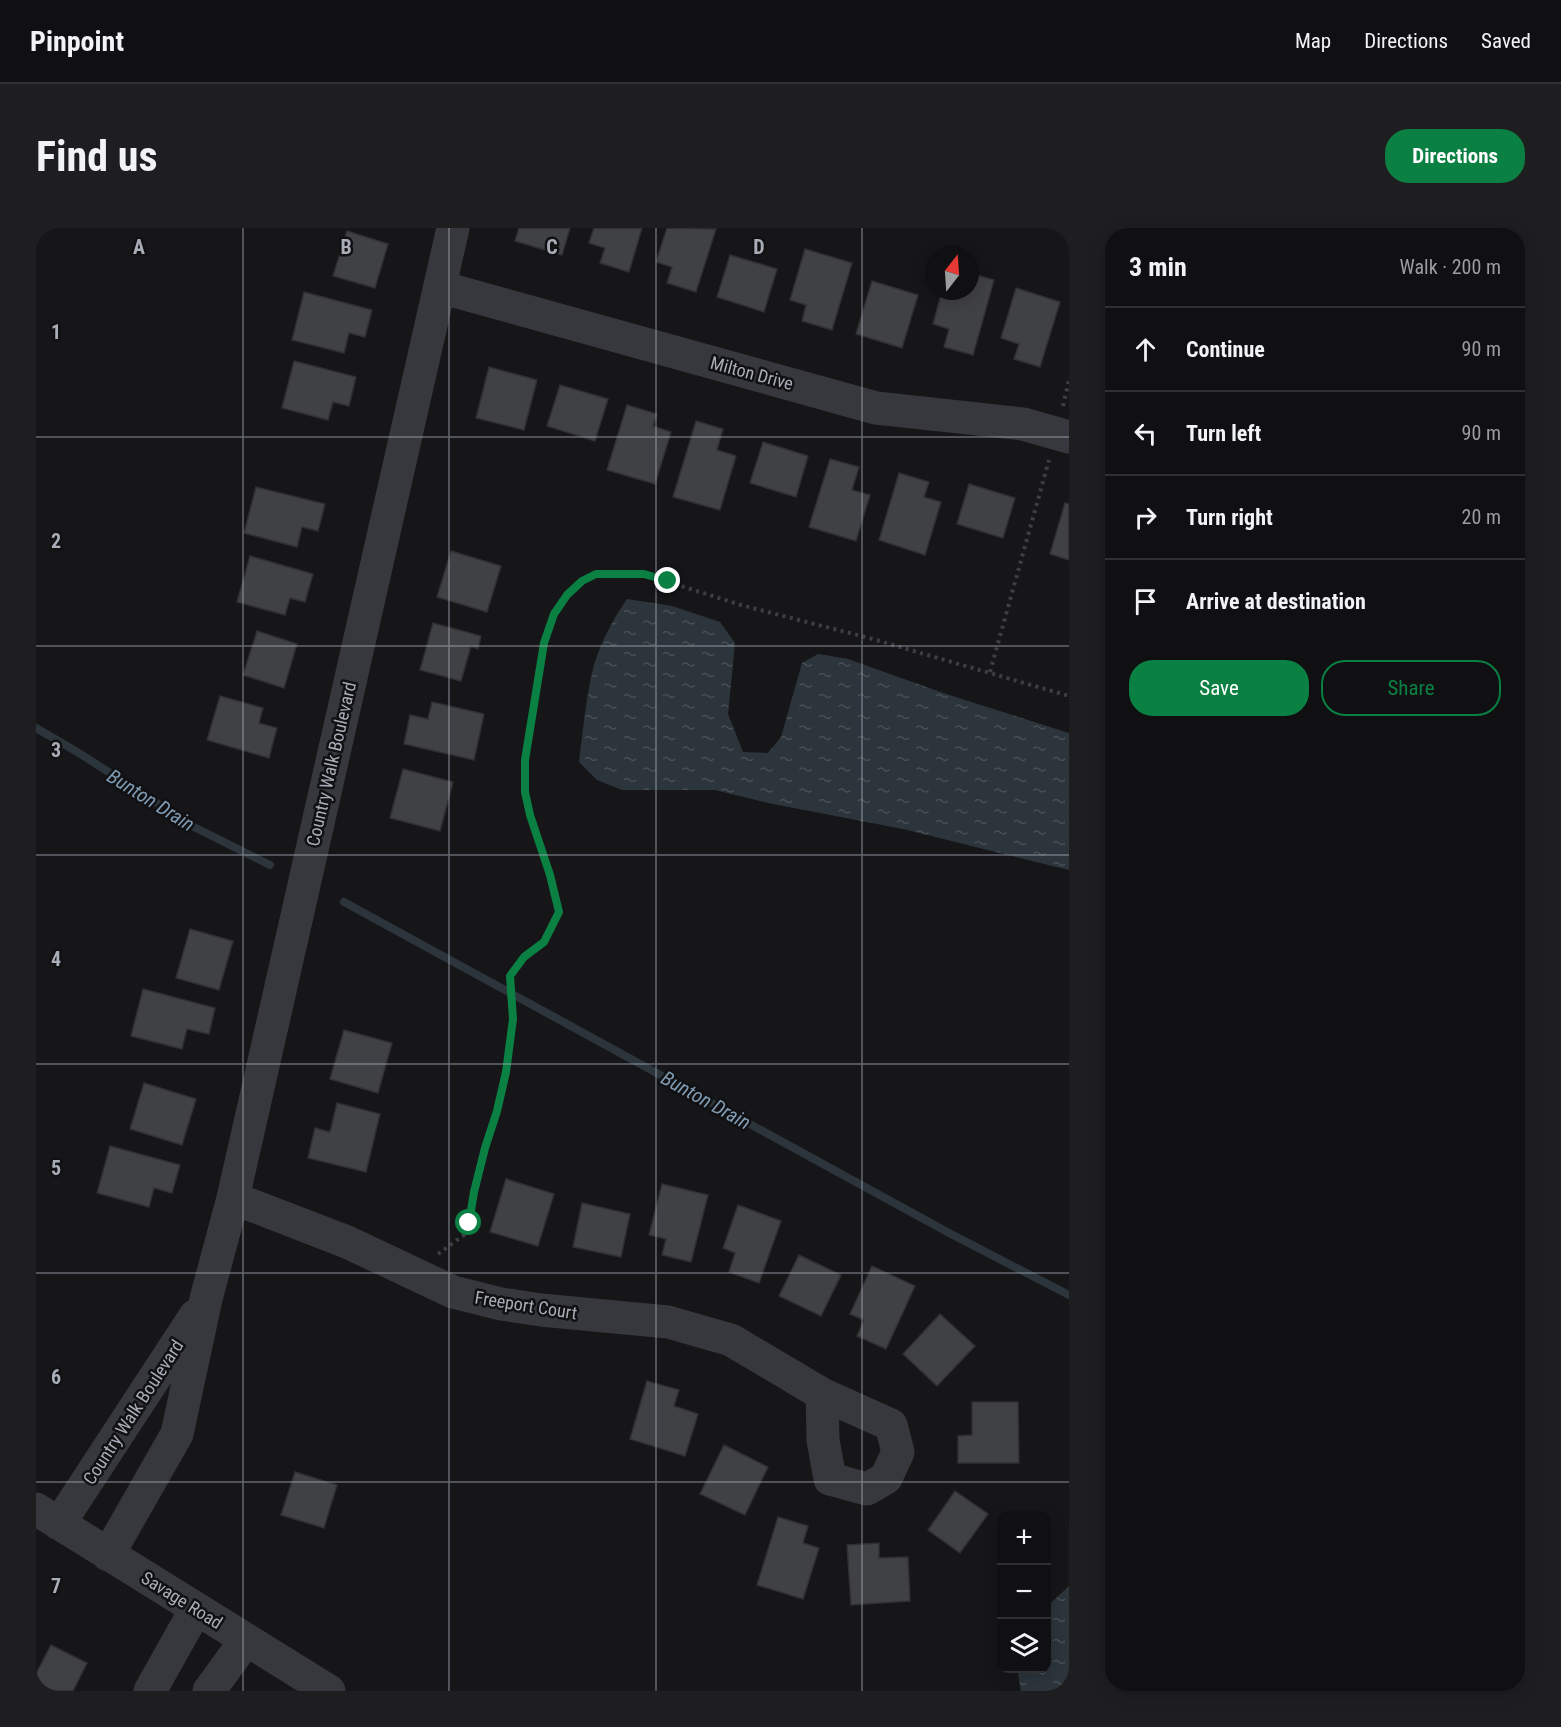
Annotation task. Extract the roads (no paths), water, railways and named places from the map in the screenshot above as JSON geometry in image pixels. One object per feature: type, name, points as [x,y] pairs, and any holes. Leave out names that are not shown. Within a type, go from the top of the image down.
[{"type":"street","name":"Country Walk Boulevard","points":[[108,1555],[177,1434],[206,1299],[233,1198],[453,228]]},
{"type":"street","name":"Milton Drive","points":[[440,287],[876,408],[1023,424],[1060,436]]},
{"type":"street","name":"Freeport Court","points":[[233,1198],[347,1242],[453,1292],[501,1304],[541,1310],[668,1322],[732,1340],[822,1394]]},
{"type":"street","name":"Country Walk Boulevard","points":[[48,1517],[206,1299]]},
{"type":"street","name":"Savage Road","points":[[48,1517],[329,1691]]},
{"type":"street","points":[[150,1691],[196,1609]]},
{"type":"street","points":[[209,1691],[246,1640]]},
{"type":"water","points":[[627,599],[672,606],[720,622],[735,643],[728,714],[743,752],[768,753],[781,737],[802,663],[818,654],[848,659],[946,694],[1069,733],[1069,870],[903,829],[768,803],[715,790],[622,790],[597,780],[579,762],[587,701],[600,648]]},
{"type":"water","points":[[1069,1586],[1069,1691],[1021,1691],[1018,1673],[1051,1673],[1051,1603]]},
{"type":"waterway","name":"Bunton Drain","points":[[36,728],[194,827],[270,865]]},
{"type":"waterway","name":"Bunton Drain","points":[[344,902],[951,1234],[1069,1295]]}]
